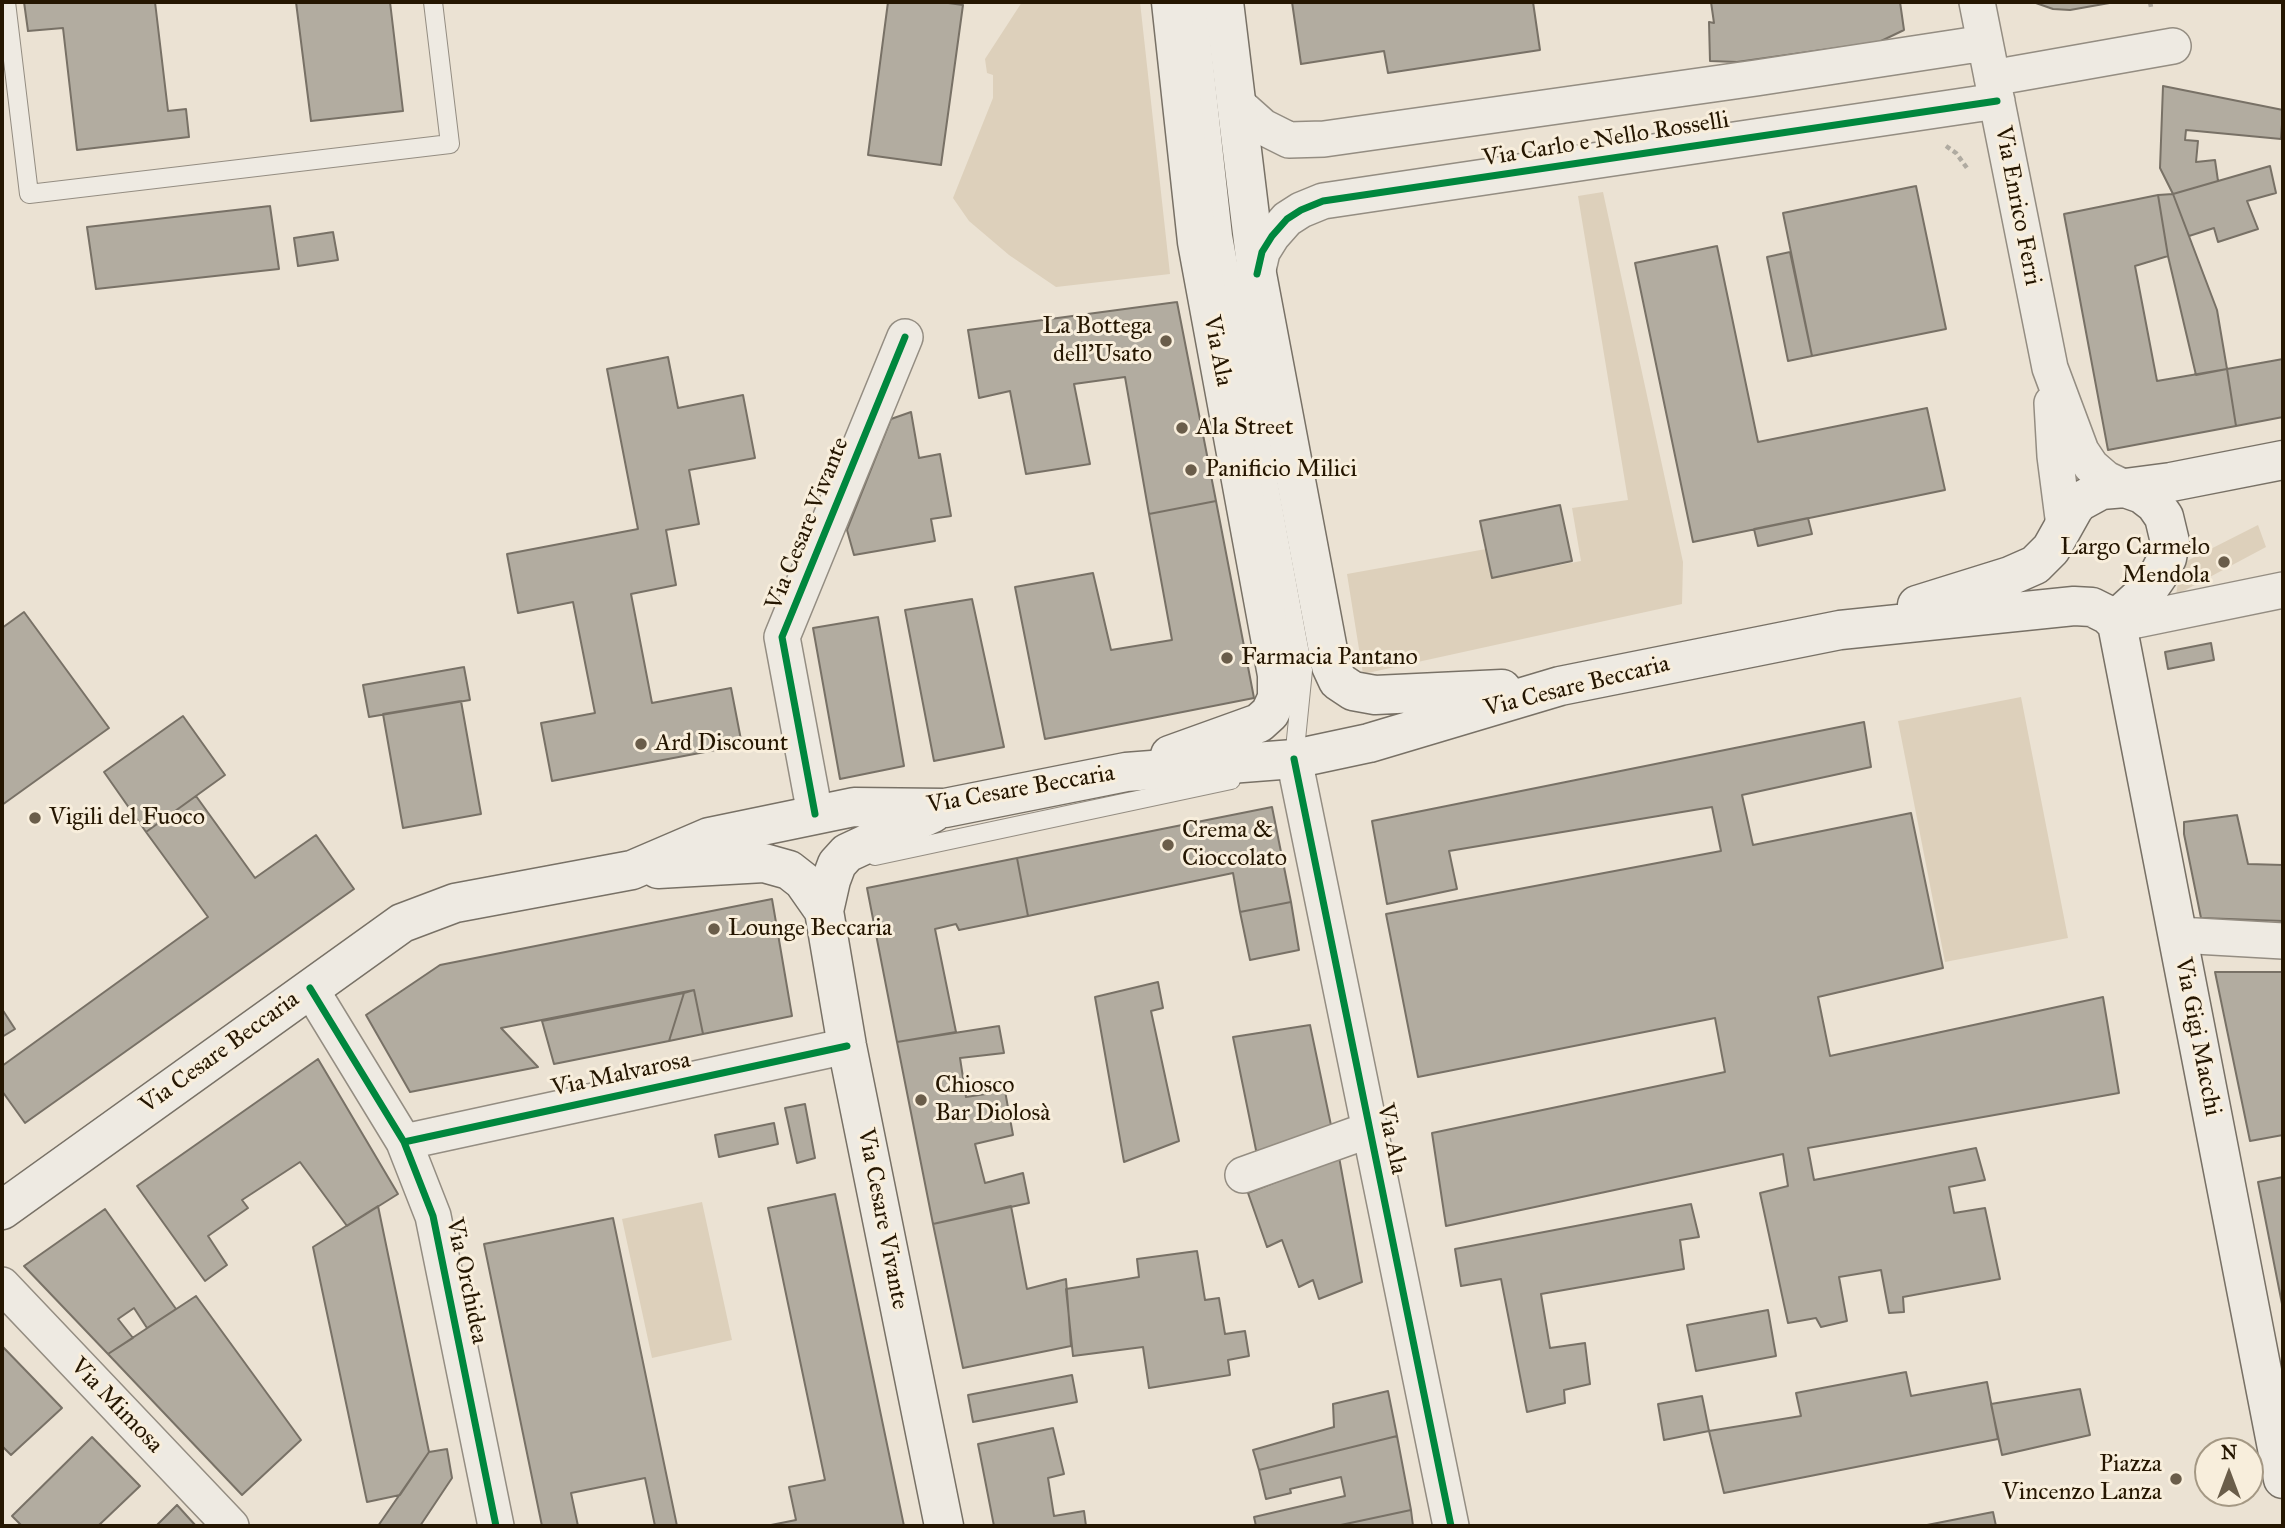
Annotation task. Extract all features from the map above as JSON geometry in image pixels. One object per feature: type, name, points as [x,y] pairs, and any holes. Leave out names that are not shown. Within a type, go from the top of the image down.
[{"type":"main road","name":"Via Ala","points":[[1126,772],[1259,723],[1270,713],[1277,698],[1277,675],[1197,242],[1171,2]]},
{"type":"main road","points":[[1224,2],[1234,102],[1257,274],[1331,666],[1338,681],[1353,691],[1375,695],[1560,687]]},
{"type":"main road","points":[[1840,630],[2010,576],[2035,565],[2051,549],[2074,508],[2085,497],[2101,490],[2171,482],[2283,460]]},
{"type":"main road","points":[[1840,630],[2074,606],[2092,607],[2108,615],[2117,624],[2125,611],[2148,590],[2159,574],[2167,558],[2170,542],[2164,517],[2155,504],[2142,494],[2125,488]]},
{"type":"main road","name":"Via Gigi Macchi","points":[[2117,624],[2280,1465]]},
{"type":"main road","name":"Via Cesare Beccaria","points":[[2,1210],[402,923],[445,907],[632,870],[709,837],[854,807],[945,808],[1126,772],[1294,759],[1369,743],[1560,687],[1840,630]]},
{"type":"main road","points":[[824,911],[837,864],[847,853],[945,808]]},
{"type":"main road","points":[[632,870],[764,863],[789,870],[803,881],[824,911]]},
{"type":"main road","name":"Via Cesare Vivante","points":[[824,911],[847,1046],[944,1526]]},
{"type":"street","name":"Via Enrico Ferri","points":[[1977,2],[2050,368]]},
{"type":"street","name":"Via Carlo e Nello Rosselli","points":[[1234,102],[1263,127],[1289,140],[1324,139],[1985,43]]},
{"type":"street","name":"Via Carlo e Nello Rosselli","points":[[1257,274],[1262,253],[1287,219],[1301,209],[1323,201],[1995,89],[2173,46]]},
{"type":"street","name":"Via Cesare Vivante","points":[[815,814],[782,637],[905,337]]},
{"type":"street","points":[[2050,368],[2081,451],[2091,466],[2106,479],[2125,488]]},
{"type":"street","points":[[2050,368],[2055,456],[2064,526]]},
{"type":"street","points":[[2117,624],[2283,590]]},
{"type":"street","name":"Via Ala","points":[[1294,759],[1451,1526]]},
{"type":"street","points":[[2178,935],[2283,941]]},
{"type":"street","name":"Via Orchidea","points":[[310,988],[404,1142],[433,1216],[496,1526]]},
{"type":"street","name":"Via Malvarosa","points":[[404,1142],[847,1046]]},
{"type":"street","points":[[1243,1175],[1369,1130]]},
{"type":"street","name":"Via Mimosa","points":[[2,1285],[231,1526]]},
{"type":"lane","points":[[6,2],[29,194],[450,144],[433,2]]},
{"type":"lane","points":[[789,870],[837,864],[1248,777],[1294,759],[1303,670],[1223,236],[1197,2]]},
{"type":"shaded area","points":[[1022,2],[1140,2],[1170,274],[1056,287],[1009,255],[969,221],[953,198],[993,98],[993,75],[987,73],[985,59]]},
{"type":"shaded area","points":[[1603,192],[1683,562],[1682,604],[1363,674],[1347,574],[1486,549],[1492,578],[1581,561],[1572,508],[1628,500],[1578,196]]},
{"type":"shaded area","points":[[2258,525],[2266,547],[2176,595],[2181,564]]},
{"type":"shaded area","points":[[2021,697],[2068,938],[1945,962],[1898,721]]},
{"type":"shaded area","points":[[702,1202],[732,1340],[652,1358],[622,1219]]},
{"type":"building","points":[[24,2],[155,2],[168,111],[186,109],[189,137],[77,150],[63,28],[28,31]]},
{"type":"building","points":[[296,2],[390,2],[403,111],[311,121]]},
{"type":"building","points":[[888,2],[941,2],[963,5],[941,165],[868,155]]},
{"type":"building","points":[[1292,2],[1533,2],[1540,50],[1388,73],[1384,51],[1301,64]]},
{"type":"building","points":[[1711,2],[1900,2],[1904,30],[1879,42],[1737,62],[1710,61],[1709,22],[1714,23]]},
{"type":"building","points":[[2033,2],[2115,2],[2070,10],[2053,9]]},
{"type":"building","points":[[2163,86],[2283,110],[2281,139],[2186,130],[2185,140],[2198,141],[2196,162],[2215,160],[2218,181],[2173,194],[2160,168]]},
{"type":"building","points":[[2270,166],[2276,193],[2247,201],[2258,229],[2218,242],[2214,228],[2189,236],[2173,194]]},
{"type":"building","points":[[1916,186],[1946,329],[1812,356],[1783,213]]},
{"type":"building","points":[[2173,194],[2217,310],[2227,369],[2196,375],[2168,256],[2158,195]]},
{"type":"building","points":[[2158,195],[2168,256],[2135,266],[2157,381],[2227,369],[2236,426],[2108,450],[2064,214]]},
{"type":"building","points":[[270,206],[279,269],[96,289],[87,227]]},
{"type":"building","points":[[333,232],[338,260],[298,266],[294,238]]},
{"type":"building","points":[[1717,246],[1758,442],[1927,408],[1945,490],[1693,542],[1635,263]]},
{"type":"building","points":[[1790,252],[1812,356],[1788,361],[1767,257]]},
{"type":"building","points":[[1177,302],[1216,501],[1149,514],[1125,377],[1074,384],[1090,464],[1026,474],[1010,391],[979,398],[968,330]]},
{"type":"building","points":[[668,357],[678,408],[743,395],[755,458],[689,470],[699,524],[666,530],[676,585],[631,594],[652,703],[731,688],[742,745],[552,781],[541,723],[595,713],[573,602],[518,613],[507,554],[638,529],[607,369]]},
{"type":"building","points":[[2283,359],[2283,417],[2236,426],[2227,369]]},
{"type":"building","points":[[911,412],[919,458],[940,454],[951,516],[931,519],[935,541],[854,555],[847,530],[891,419]]},
{"type":"building","points":[[1216,501],[1254,698],[1045,739],[1015,587],[1093,573],[1111,650],[1172,640],[1149,514]]},
{"type":"building","points":[[1560,505],[1572,561],[1492,578],[1480,521]]},
{"type":"building","points":[[1808,518],[1812,534],[1758,546],[1754,529]]},
{"type":"building","points":[[972,599],[1004,747],[934,761],[905,610]]},
{"type":"building","points":[[24,612],[109,728],[2,805],[2,628]]},
{"type":"building","points":[[878,617],[904,766],[840,779],[813,628]]},
{"type":"building","points":[[2211,643],[2214,660],[2168,669],[2165,652]]},
{"type":"building","points":[[464,667],[470,700],[369,717],[363,685]]},
{"type":"building","points":[[461,701],[481,814],[403,828],[383,714]]},
{"type":"building","points":[[183,716],[225,775],[146,832],[104,772]]},
{"type":"building","points":[[1864,722],[1871,767],[1742,795],[1753,845],[1911,813],[1943,968],[1818,997],[1830,1056],[2103,997],[2119,1093],[1808,1148],[1814,1180],[1976,1148],[1985,1180],[1949,1187],[1954,1213],[1985,1208],[2000,1279],[1903,1297],[1904,1312],[1889,1313],[1881,1270],[1839,1277],[1847,1321],[1821,1327],[1816,1318],[1788,1323],[1760,1193],[1788,1186],[1783,1154],[1446,1226],[1432,1133],[1725,1072],[1715,1018],[1418,1077],[1386,914],[1721,851],[1712,807],[1449,851],[1457,889],[1387,904],[1372,821]]},
{"type":"building","points":[[196,796],[255,878],[316,835],[354,889],[25,1123],[2,1091],[2,1066],[208,917],[146,832]]},
{"type":"building","points":[[1272,807],[1291,902],[1240,912],[1233,873],[1028,916],[1017,858]]},
{"type":"building","points":[[2237,815],[2248,864],[2283,865],[2283,921],[2201,918],[2184,822]]},
{"type":"building","points":[[1017,858],[1028,916],[959,930],[956,924],[935,929],[956,1032],[897,1042],[867,888]]},
{"type":"building","points":[[772,899],[792,1016],[703,1034],[694,990],[501,1028],[538,1067],[410,1092],[366,1015],[440,965]]},
{"type":"building","points":[[1291,902],[1299,950],[1250,960],[1240,912]]},
{"type":"building","points":[[2215,972],[2283,972],[2283,1135],[2250,1141]]},
{"type":"building","points":[[1158,982],[1163,1008],[1151,1011],[1179,1141],[1124,1162],[1095,997]]},
{"type":"building","points":[[694,990],[703,1034],[669,1041],[684,993]]},
{"type":"building","points":[[684,993],[669,1041],[554,1064],[542,1021]]},
{"type":"building","points":[[2,1009],[15,1029],[2,1037]]},
{"type":"building","points":[[1310,1025],[1332,1130],[1257,1155],[1233,1037]]},
{"type":"building","points":[[999,1026],[1004,1053],[960,1058],[966,1097],[1005,1091],[1013,1135],[975,1144],[985,1183],[1023,1173],[1029,1203],[933,1224],[897,1042]]},
{"type":"building","points":[[318,1059],[398,1194],[347,1226],[300,1162],[242,1200],[248,1208],[208,1236],[227,1265],[205,1281],[137,1186]]},
{"type":"building","points":[[805,1104],[815,1158],[797,1163],[785,1108]]},
{"type":"building","points":[[774,1123],[778,1144],[719,1157],[715,1135]]},
{"type":"building","points":[[1339,1157],[1362,1282],[1319,1299],[1313,1280],[1299,1287],[1282,1240],[1267,1247],[1248,1193]]},
{"type":"building","points":[[2283,1177],[2283,1309],[2258,1182]]},
{"type":"building","points":[[835,1194],[904,1526],[766,1526],[796,1520],[789,1487],[825,1480],[768,1208]]},
{"type":"building","points":[[1691,1204],[1699,1237],[1680,1240],[1684,1269],[1541,1294],[1550,1348],[1585,1343],[1590,1384],[1564,1390],[1565,1403],[1527,1412],[1501,1279],[1461,1286],[1455,1249]]},
{"type":"building","points":[[378,1206],[429,1452],[400,1495],[367,1502],[313,1247]]},
{"type":"building","points":[[1011,1206],[1027,1289],[1066,1279],[1071,1346],[963,1368],[933,1224]]},
{"type":"building","points":[[105,1209],[176,1309],[147,1328],[134,1308],[118,1319],[133,1338],[108,1354],[24,1266]]},
{"type":"building","points":[[613,1218],[677,1526],[655,1526],[645,1478],[571,1493],[578,1526],[542,1526],[484,1244]]},
{"type":"building","points":[[1197,1251],[1205,1300],[1219,1298],[1225,1334],[1245,1331],[1249,1356],[1228,1360],[1230,1375],[1149,1388],[1143,1347],[1073,1356],[1066,1289],[1139,1277],[1137,1259]]},
{"type":"building","points":[[196,1296],[301,1440],[242,1495],[108,1354]]},
{"type":"building","points":[[1768,1310],[1776,1356],[1696,1371],[1687,1325]]},
{"type":"building","points":[[2,1346],[62,1408],[11,1455],[2,1446]]},
{"type":"building","points":[[1906,1372],[1911,1396],[1987,1382],[1998,1439],[1724,1493],[1709,1431],[1801,1416],[1796,1393]]},
{"type":"building","points":[[1072,1375],[1077,1402],[973,1422],[968,1395]]},
{"type":"building","points":[[2080,1389],[2090,1435],[2002,1455],[1991,1404]]},
{"type":"building","points":[[1388,1391],[1397,1436],[1259,1470],[1253,1450],[1334,1427],[1333,1404]]},
{"type":"building","points":[[1702,1396],[1709,1431],[1664,1440],[1658,1404]]},
{"type":"building","points":[[1053,1428],[1064,1474],[1048,1478],[1054,1516],[1084,1511],[1086,1526],[994,1526],[978,1444]]},
{"type":"building","points":[[1397,1436],[1411,1510],[1336,1526],[1256,1526],[1254,1517],[1345,1496],[1341,1477],[1290,1489],[1291,1493],[1266,1499],[1259,1470]]},
{"type":"building","points":[[92,1437],[140,1486],[98,1526],[22,1526],[12,1516]]},
{"type":"building","points":[[447,1449],[452,1478],[420,1526],[378,1526],[429,1452]]},
{"type":"building","points":[[177,1505],[196,1526],[156,1526]]},
{"type":"building","points":[[1411,1510],[1413,1526],[1336,1526]]},
{"type":"building","points":[[1993,1512],[1996,1526],[1922,1526]]},
{"type":"cycle path","points":[[1257,274],[1262,252],[1287,219],[1323,201],[1997,101]]},
{"type":"cycle path","points":[[815,814],[782,637],[905,337]]},
{"type":"cycle path","points":[[1294,759],[1451,1526]]},
{"type":"cycle path","points":[[310,988],[404,1142],[433,1216],[496,1526]]},
{"type":"cycle path","points":[[404,1142],[847,1046]]},
{"type":"place","name":"La Bottega dell'Usato","points":[[1166,341]]},
{"type":"place","name":"Ala Street","points":[[1182,428]]},
{"type":"place","name":"Panificio Milici","points":[[1191,470]]},
{"type":"place","name":"Largo Carmelo Mendola","points":[[2224,562]]},
{"type":"place","name":"Farmacia Pantano","points":[[1227,658]]},
{"type":"place","name":"Ard Discount","points":[[641,744]]},
{"type":"place","name":"Vigili del Fuoco","points":[[35,818]]},
{"type":"place","name":"Crema & Cioccolato","points":[[1168,845]]},
{"type":"place","name":"Lounge Beccaria","points":[[714,929]]},
{"type":"place","name":"Chiosco Bar Diolosà","points":[[921,1100]]},
{"type":"place","name":"Piazza Vincenzo Lanza","points":[[2176,1479]]}]
